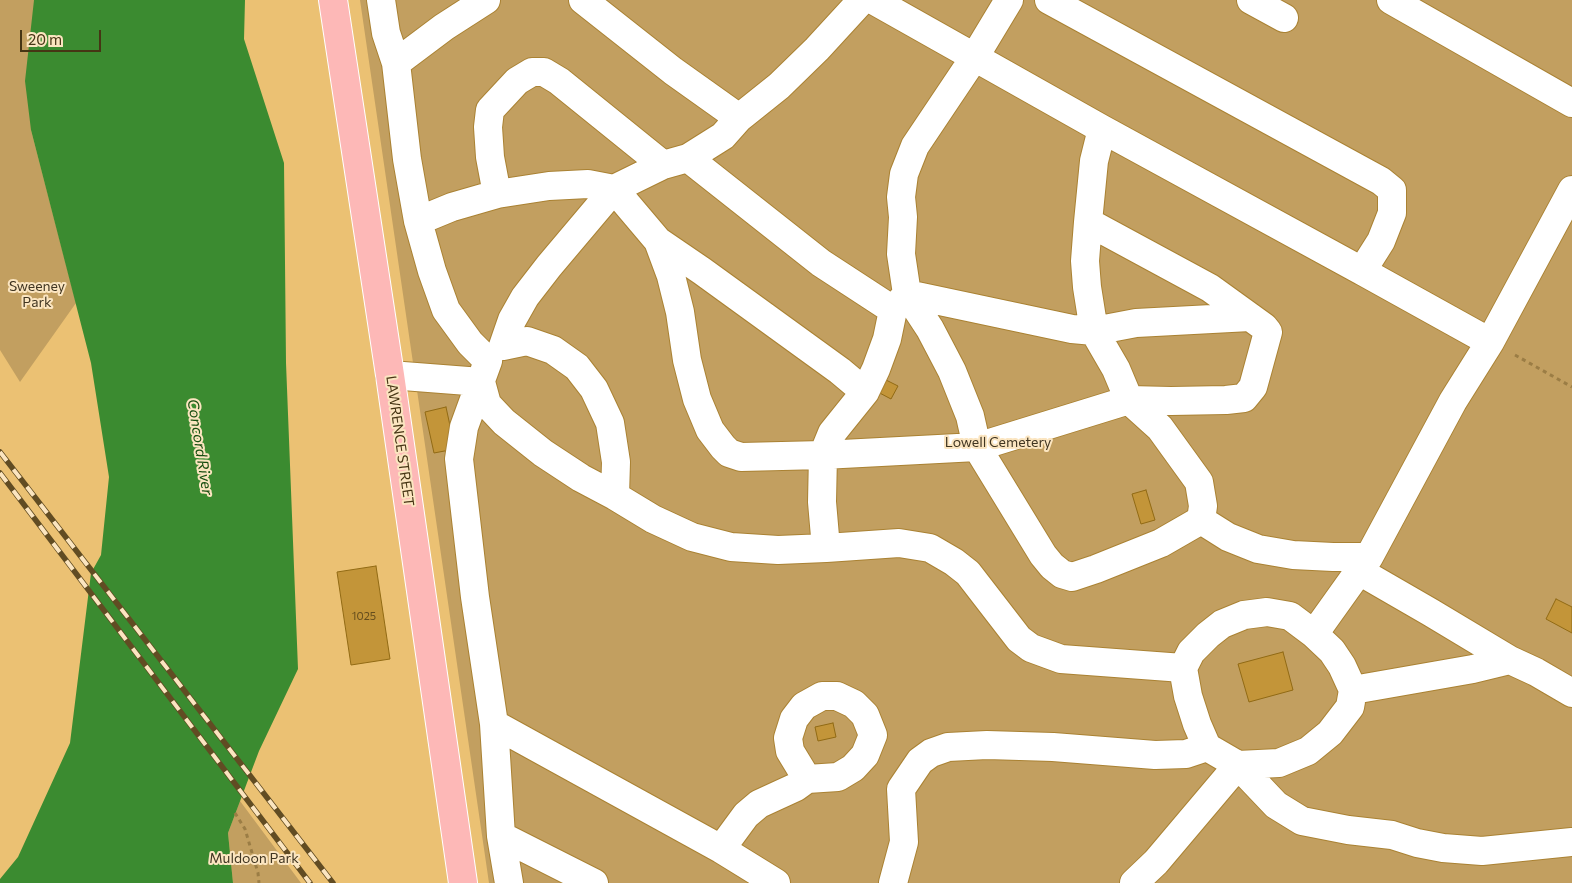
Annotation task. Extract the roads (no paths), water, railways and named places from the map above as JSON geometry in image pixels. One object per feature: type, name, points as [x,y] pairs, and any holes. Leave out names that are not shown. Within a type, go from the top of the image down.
[{"type":"main road","name":"LAWRENCE STREET","points":[[333,0],[464,883]]},
{"type":"lane","points":[[381,0],[386,33],[396,63],[407,159],[418,221],[432,271],[446,310],[470,343],[491,363]]},
{"type":"lane","points":[[396,63],[444,27],[486,0]]},
{"type":"lane","points":[[583,0],[673,71],[739,118]]},
{"type":"lane","points":[[508,883],[501,836],[494,724],[475,598],[459,459],[464,428],[491,363],[525,298],[549,266],[614,189],[676,162],[723,136],[739,118],[798,68],[862,0]]},
{"type":"lane","points":[[873,0],[1102,129],[1490,342]]},
{"type":"lane","points":[[826,548],[822,502],[823,455],[832,433],[865,392],[876,369],[900,302],[904,174],[916,146],[974,58],[1009,0]]},
{"type":"lane","points":[[1049,0],[1372,176],[1392,190],[1392,213],[1381,241],[1362,271]]},
{"type":"lane","points":[[1251,0],[1284,18]]},
{"type":"lane","points":[[1391,0],[1572,103]]},
{"type":"lane","points":[[497,194],[490,158],[488,127],[490,110],[517,81],[532,72],[544,72],[821,263],[900,302],[930,329],[952,371],[970,416],[977,447],[1043,555],[1062,574],[1072,577],[1096,569],[1161,543],[1201,520]]},
{"type":"lane","points":[[1102,129],[1094,161],[1085,261],[1094,331],[1116,369],[1129,400],[1160,428],[1199,482],[1203,506],[1201,520]]},
{"type":"lane","points":[[418,221],[452,207],[497,194],[549,186],[588,184],[614,189],[658,241],[702,270],[840,371],[865,392]]},
{"type":"lane","points":[[1314,634],[1364,564],[1453,402],[1490,342],[1572,190]]},
{"type":"lane","points":[[658,241],[671,276],[680,312],[697,399],[710,430],[722,447],[729,453],[741,457],[977,447],[1129,400],[1171,401],[1244,398],[1253,387],[1268,332],[1264,327],[1210,288],[1088,222]]},
{"type":"lane","points":[[900,302],[1094,331],[1136,323],[1250,317]]},
{"type":"lane","points":[[390,375],[491,363],[527,341],[553,350],[577,367],[594,389],[610,423],[616,462],[615,496]]},
{"type":"lane","points":[[491,363],[487,404],[504,422],[543,453],[581,478],[653,518],[692,537],[731,546],[778,550],[899,543],[930,548],[968,573],[1019,639],[1031,648],[1061,659],[1183,668]]},
{"type":"lane","points":[[1201,520],[1228,537],[1258,549],[1293,555],[1333,557],[1364,564],[1430,612],[1510,660],[1536,672],[1572,693]]},
{"type":"lane","points":[[1134,883],[1156,862],[1238,765],[1279,763],[1308,751],[1330,733],[1350,707],[1352,690],[1342,666],[1332,651],[1314,634],[1290,616],[1267,612],[1244,615],[1222,624],[1191,652],[1183,668],[1196,724],[1207,747],[1238,765],[1276,805],[1302,821],[1348,830],[1392,835],[1417,843],[1443,848],[1482,851],[1572,842]]},
{"type":"lane","points":[[1352,690],[1473,669],[1510,660]]},
{"type":"lane","points":[[494,724],[721,849],[776,883]]},
{"type":"lane","points":[[893,883],[904,842],[901,789],[920,761],[930,753],[948,747],[987,745],[1053,747],[1155,755],[1186,754],[1207,747]]},
{"type":"lane","points":[[721,849],[746,816],[759,804],[796,787],[807,779]]},
{"type":"lane","points":[[501,836],[594,883]]},
{"type":"water","name":"Concord River","points":[[34,0],[245,0],[244,39],[284,163],[286,363],[298,669],[259,751],[228,833],[233,883],[0,883],[0,879],[18,857],[70,743],[91,573],[101,555],[109,477],[91,363],[31,130],[25,81]]},
{"type":"railway","points":[[0,452],[333,883]]},
{"type":"railway","points":[[0,473],[310,883]]},
{"type":"park label","name":"Sweeney Park","points":[[37,294]]},
{"type":"park label","name":"Lowell Cemetery","points":[[998,442]]},
{"type":"park label","name":"Muldoon Park","points":[[254,858]]}]
